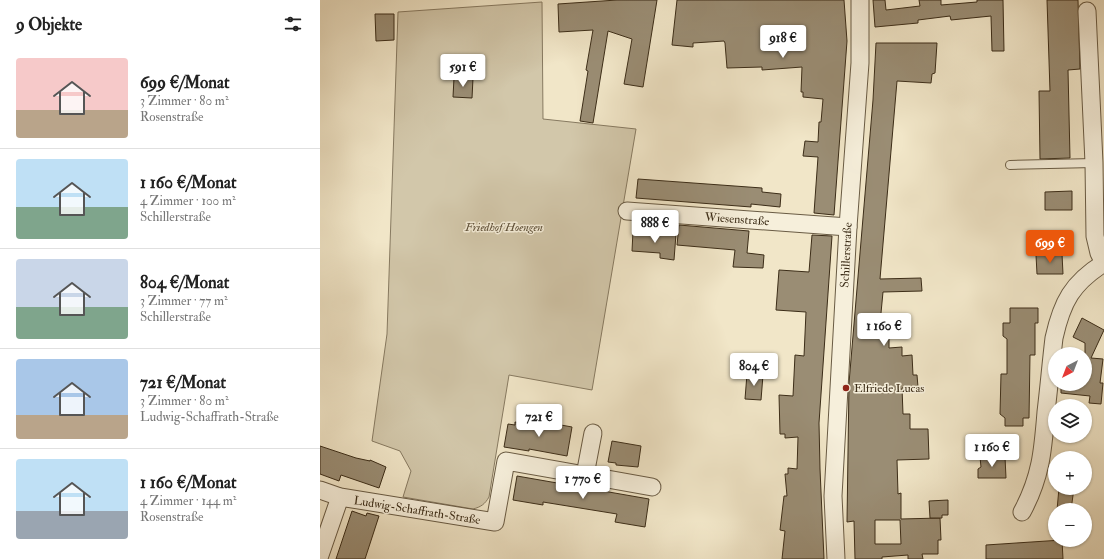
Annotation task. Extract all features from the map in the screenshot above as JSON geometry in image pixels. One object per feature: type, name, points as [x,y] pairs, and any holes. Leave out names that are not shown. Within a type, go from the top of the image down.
[{"type":"street","name":"Schillerstraße","points":[[836,559],[833,496],[848,227],[860,63],[860,0]]},
{"type":"street","points":[[1022,512],[1036,481],[1042,458],[1054,338],[1058,321],[1065,302],[1074,289],[1087,274],[1104,263],[1095,236],[1094,163],[1086,11]]},
{"type":"street","name":"Wiesenstraße","points":[[627,211],[848,227]]},
{"type":"street","points":[[585,475],[593,433]]},
{"type":"street","name":"Ludwig-Schaffrath-Straße","points":[[320,490],[340,497],[495,522],[506,461],[652,487]]},
{"type":"street","name":"Ludwig-Schaffrath-Straße","points":[[320,555],[340,497]]},
{"type":"lane","points":[[1010,165],[1094,163]]},
{"type":"green space","name":"Friedhof Hoengen","points":[[542,2],[543,119],[636,129],[592,390],[509,375],[489,497],[486,502],[473,509],[403,497],[411,471],[400,451],[372,441],[387,334],[398,12]]},
{"type":"building","points":[[617,0],[657,0],[643,87],[624,84],[632,39],[608,31],[593,123],[580,121],[588,71],[586,70],[593,30],[559,32],[558,4]]},
{"type":"building","points":[[677,0],[844,0],[847,41],[834,215],[814,213],[818,157],[803,156],[805,141],[818,142],[819,122],[821,122],[823,99],[803,97],[803,92],[801,92],[802,67],[762,70],[762,67],[727,68],[724,41],[693,43],[693,47],[672,45]]},
{"type":"building","points":[[873,0],[885,0],[886,10],[920,6],[919,0],[941,0],[941,5],[977,2],[977,0],[1003,0],[1004,51],[992,51],[991,16],[951,20],[950,16],[918,20],[918,23],[875,27]]},
{"type":"building","points":[[1047,0],[1078,0],[1080,69],[1068,70],[1070,158],[1040,159],[1039,91],[1050,91]]},
{"type":"building","points":[[375,14],[394,14],[394,40],[376,41]]},
{"type":"building","points":[[876,43],[937,43],[935,73],[932,74],[931,83],[897,81],[880,279],[921,278],[922,291],[883,292],[879,334],[889,333],[889,348],[902,347],[902,356],[912,355],[913,375],[917,375],[918,387],[902,388],[903,414],[910,414],[910,429],[928,429],[929,459],[897,460],[898,494],[901,493],[901,519],[940,518],[941,540],[938,540],[938,554],[922,554],[923,559],[908,559],[908,555],[882,557],[882,559],[855,559],[854,521],[847,522],[849,383],[873,100]],"holes":[[[875,520],[900,520],[901,544],[875,544]]]},
{"type":"building","points":[[454,78],[473,78],[472,98],[453,97]]},
{"type":"building","points":[[638,179],[762,188],[762,192],[781,194],[780,207],[751,204],[751,207],[636,198]]},
{"type":"building","points":[[1072,191],[1072,210],[1045,210],[1045,192]]},
{"type":"building","points":[[679,225],[749,231],[747,253],[764,255],[763,268],[733,267],[735,250],[677,245]]},
{"type":"building","points":[[633,231],[676,234],[674,260],[660,258],[660,253],[632,251]]},
{"type":"building","points":[[812,235],[832,236],[819,423],[824,559],[782,559],[785,531],[780,530],[784,496],[787,496],[785,474],[788,474],[788,468],[797,469],[798,437],[785,438],[785,434],[780,434],[779,395],[793,396],[795,355],[804,356],[806,312],[776,310],[779,270],[809,272]]},
{"type":"building","points":[[1062,254],[1063,274],[1037,274],[1036,255]]},
{"type":"building","points":[[1010,308],[1038,308],[1038,323],[1035,323],[1035,355],[1030,355],[1029,418],[1023,418],[1023,426],[1005,426],[1005,418],[1000,414],[1001,374],[1007,374],[1007,339],[1003,336],[1003,323],[1010,323]]},
{"type":"building","points":[[1082,318],[1104,330],[1092,356],[1092,347],[1085,347],[1085,343],[1073,337]]},
{"type":"building","points":[[1092,358],[1103,359],[1100,383],[1103,383],[1101,404],[1092,403],[1092,399],[1090,399],[1090,396],[1061,393],[1061,391],[1092,391]]},
{"type":"building","points":[[747,374],[763,375],[761,400],[745,399]]},
{"type":"building","points":[[515,422],[550,428],[550,423],[572,427],[567,456],[529,449],[529,451],[504,447],[508,424],[515,425]]},
{"type":"building","points":[[612,441],[641,446],[638,467],[616,465],[616,463],[608,462]]},
{"type":"building","points":[[320,446],[356,458],[370,460],[386,467],[379,488],[341,475],[339,481],[320,474]]},
{"type":"building","points":[[980,457],[1005,457],[1006,478],[978,478],[978,469],[981,467]]},
{"type":"building","points":[[517,476],[649,499],[645,527],[615,522],[617,514],[543,502],[543,505],[513,500]]},
{"type":"building","points":[[1058,495],[1073,495],[1072,503],[1058,503]]},
{"type":"building","points":[[948,500],[948,515],[942,515],[942,518],[930,518],[929,501]]},
{"type":"building","points":[[352,511],[366,516],[367,513],[379,516],[365,559],[336,559]]},
{"type":"building","points":[[1048,541],[1048,547],[1062,547],[1063,559],[986,559],[986,545]]},
{"type":"place","name":"Elfriede Lucas","points":[[846,388]]}]
